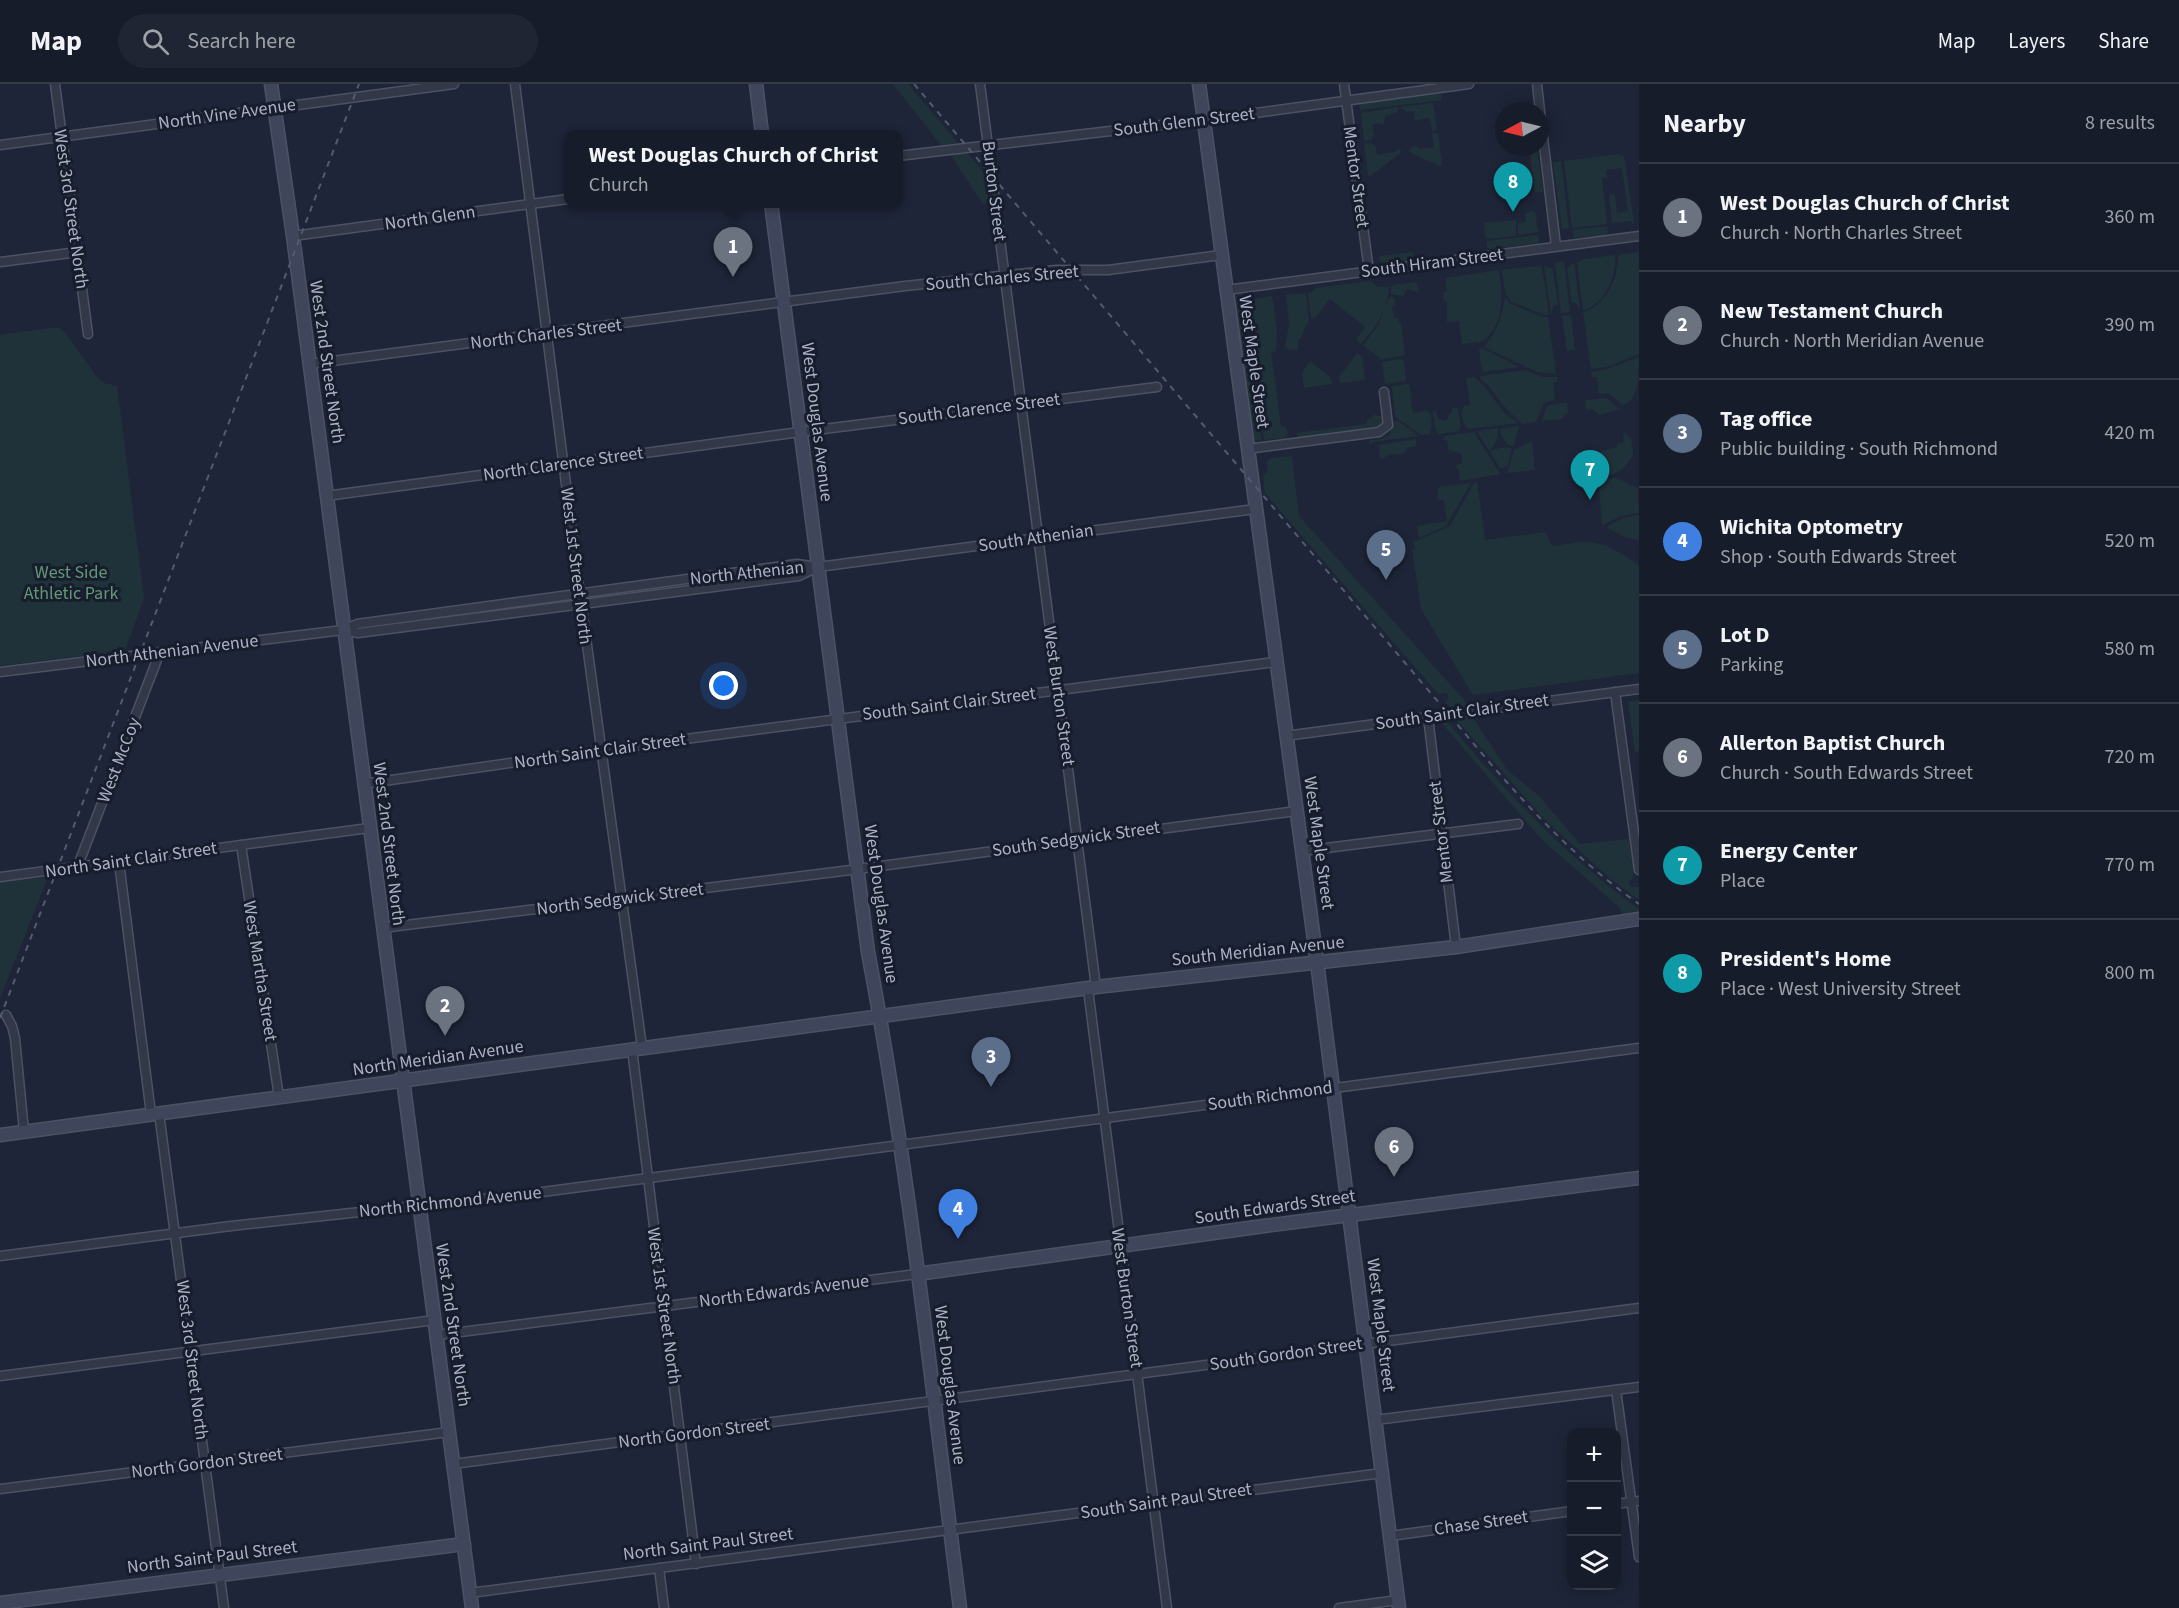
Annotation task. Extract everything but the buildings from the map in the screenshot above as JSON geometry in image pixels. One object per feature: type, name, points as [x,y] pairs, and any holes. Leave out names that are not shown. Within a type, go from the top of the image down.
[{"type":"street","name":"West 3rd Street North","points":[[55,84],[88,334]]},
{"type":"street","name":"West 2nd Street North","points":[[271,84],[293,236],[472,1608]]},
{"type":"street","name":"North Vine Avenue","points":[[0,145],[454,84]]},
{"type":"street","name":"West 1st Street North","points":[[515,84],[621,899],[637,1048],[647,1178],[696,1564]]},
{"type":"street","points":[[756,84],[761,130]]},
{"type":"street","name":"Burton Street","points":[[980,84],[1020,404]]},
{"type":"street","name":"West Maple Street","points":[[1199,84],[1317,962],[1399,1604]]},
{"type":"street","name":"Mentor Street","points":[[1344,84],[1369,271]]},
{"type":"street","name":"South Glenn Street","points":[[903,155],[1204,120],[1469,84]]},
{"type":"street","points":[[1537,84],[1539,102]]},
{"type":"street","points":[[1545,156],[1556,246]]},
{"type":"street","name":"North Glenn","points":[[293,236],[564,200]]},
{"type":"street","name":"West Douglas Avenue","points":[[772,208],[868,952],[900,1146],[960,1608]]},
{"type":"street","name":"South Hiram Street","points":[[1226,290],[1639,236]]},
{"type":"street","points":[[0,262],[78,252]]},
{"type":"street","name":"South Charles Street","points":[[784,303],[1004,275],[1056,270],[1108,270],[1221,255]]},
{"type":"street","name":"North Charles Street","points":[[309,364],[784,303]]},
{"type":"street","name":"South Clarence Street","points":[[800,432],[1157,387]]},
{"type":"street","points":[[1247,449],[1379,432],[1388,425],[1384,392]]},
{"type":"street","name":"West Burton Street","points":[[1020,404],[1078,839],[1104,1118],[1167,1608]]},
{"type":"street","name":"North Clarence Street","points":[[326,495],[800,432]]},
{"type":"street","name":"South Athenian","points":[[818,567],[1255,509]]},
{"type":"street","name":"North Athenian","points":[[344,630],[357,624],[796,564],[818,567]]},
{"type":"street","name":"North Athenian","points":[[344,630],[358,633],[799,576],[818,567]]},
{"type":"street","name":"North Athenian Avenue","points":[[0,672],[344,630]]},
{"type":"street","name":"West McCoy","points":[[77,868],[160,652]]},
{"type":"street","name":"South Saint Clair Street","points":[[838,719],[1275,662]]},
{"type":"street","name":"South Saint Clair Street","points":[[1285,736],[1639,689]]},
{"type":"street","points":[[1615,692],[1639,870]]},
{"type":"street","name":"Mentor Street","points":[[1428,717],[1456,947]]},
{"type":"street","name":"North Saint Clair Street","points":[[363,784],[838,719]]},
{"type":"street","name":"South Sedgwick Street","points":[[857,869],[1296,811]]},
{"type":"street","points":[[1302,851],[1518,824]]},
{"type":"street","name":"North Saint Clair Street","points":[[0,877],[369,828]]},
{"type":"street","name":"West Martha Street","points":[[241,845],[279,1097]]},
{"type":"street","name":"West 3rd Street North","points":[[119,862],[175,1234],[224,1608]]},
{"type":"street","name":"North Sedgwick Street","points":[[382,928],[857,869]]},
{"type":"street","name":"South Meridian Avenue","points":[[880,1017],[1092,988],[1456,947],[1639,919]]},
{"type":"street","points":[[6,1015],[15,1038],[24,1131]]},
{"type":"street","name":"North Meridian Avenue","points":[[0,1135],[880,1017]]},
{"type":"street","name":"South Richmond","points":[[900,1146],[1639,1048]]},
{"type":"street","name":"North Richmond Avenue","points":[[0,1256],[527,1194],[900,1146]]},
{"type":"street","name":"South Edwards Street","points":[[917,1274],[1639,1178]]},
{"type":"street","name":"North Edwards Avenue","points":[[437,1335],[917,1274]]},
{"type":"street","name":"South Gordon Street","points":[[934,1402],[1639,1308]]},
{"type":"street","points":[[0,1376],[435,1320]]},
{"type":"street","points":[[1375,1420],[1639,1387]]},
{"type":"street","points":[[1616,1390],[1635,1502],[1639,1557]]},
{"type":"street","name":"North Gordon Street","points":[[453,1464],[934,1402]]},
{"type":"street","name":"North Gordon Street","points":[[0,1489],[449,1432]]},
{"type":"street","name":"South Saint Paul Street","points":[[950,1530],[1382,1473]]},
{"type":"street","name":"Chase Street","points":[[1390,1536],[1567,1512]]},
{"type":"street","name":"North Saint Paul Street","points":[[470,1593],[950,1530]]},
{"type":"street","name":"North Saint Paul Street","points":[[0,1603],[464,1544]]},
{"type":"street","points":[[658,1569],[664,1608]]},
{"type":"street","points":[[1339,1608],[1399,1604]]},
{"type":"green space","points":[[893,84],[908,84],[958,143],[941,145]]},
{"type":"green space","points":[[1441,95],[1442,100],[1360,110],[1360,104]]},
{"type":"green space","points":[[1433,103],[1437,130],[1432,131],[1430,118],[1415,120],[1414,111],[1406,112],[1401,109],[1401,107]]},
{"type":"green space","points":[[1398,107],[1399,110],[1394,114],[1386,115],[1383,125],[1379,123],[1372,125],[1374,135],[1371,140],[1364,141],[1361,113]]},
{"type":"green space","points":[[1438,133],[1442,165],[1439,166],[1409,152],[1412,147],[1417,146],[1418,149],[1434,147],[1432,134]]},
{"type":"green space","points":[[1371,143],[1376,147],[1377,155],[1399,149],[1402,152],[1370,176],[1364,144]]},
{"type":"green space","points":[[967,153],[985,174],[989,203],[983,204],[950,154]]},
{"type":"green space","points":[[1620,154],[1620,156],[1624,155],[1634,224],[1631,221],[1612,223],[1609,194],[1615,195],[1617,213],[1628,211],[1622,168],[1606,170],[1607,178],[1602,178],[1607,224],[1572,228],[1564,161]]},
{"type":"green space","points":[[1530,156],[1538,156],[1543,192],[1535,192]]},
{"type":"green space","points":[[1561,161],[1569,228],[1562,229],[1553,163]]},
{"type":"green space","points":[[1535,212],[1538,232],[1518,235],[1518,223],[1526,222],[1525,214]]},
{"type":"green space","points":[[1516,220],[1516,236],[1486,239],[1484,223]]},
{"type":"green space","points":[[1607,226],[1606,235],[1574,238],[1572,230]]},
{"type":"green space","points":[[1538,235],[1539,243],[1490,249],[1487,247],[1487,241]]},
{"type":"green space","points":[[1413,252],[1414,260],[1381,264],[1379,256]]},
{"type":"green space","points":[[1639,252],[1639,354],[1607,367],[1591,369],[1583,312],[1598,304],[1610,290],[1618,264],[1618,255]]},
{"type":"green space","points":[[1615,255],[1614,271],[1608,288],[1598,302],[1583,310],[1577,263],[1584,259]]},
{"type":"green space","points":[[1564,261],[1570,312],[1561,313],[1555,263]]},
{"type":"green space","points":[[1574,262],[1580,310],[1576,303],[1572,303],[1567,268]]},
{"type":"green space","points":[[1544,266],[1553,269],[1558,305],[1554,305],[1551,314]]},
{"type":"green space","points":[[1542,267],[1549,314],[1546,315],[1511,302],[1505,292],[1502,270]]},
{"type":"green space","points":[[1499,270],[1501,301],[1498,321],[1487,338],[1478,344],[1478,342],[1462,344],[1459,321],[1447,322],[1447,301],[1444,301],[1443,293],[1447,292],[1445,278]]},
{"type":"green space","points":[[1371,281],[1377,287],[1388,287],[1385,306],[1389,298],[1395,299],[1395,305],[1392,306],[1394,318],[1398,318],[1401,323],[1405,354],[1402,356],[1381,359],[1363,345],[1379,324],[1385,307],[1377,324],[1361,344],[1356,340],[1365,327],[1330,299],[1315,318],[1311,319],[1308,293],[1316,288]]},
{"type":"green space","points":[[1416,282],[1419,290],[1417,292],[1408,289],[1404,296],[1391,294],[1391,287],[1394,285]]},
{"type":"green space","points":[[1306,293],[1309,322],[1298,340],[1298,349],[1291,350],[1285,348],[1289,323],[1286,295]]},
{"type":"green space","points":[[1242,294],[1261,441],[1253,437],[1234,300],[1236,296]]},
{"type":"green space","points":[[1272,296],[1277,329],[1276,351],[1271,352],[1281,426],[1286,427],[1288,434],[1283,438],[1264,440],[1245,301]]},
{"type":"green space","points":[[1505,297],[1509,303],[1542,317],[1548,317],[1556,374],[1537,372],[1484,347],[1498,324]]},
{"type":"green space","points":[[1571,315],[1575,350],[1567,351],[1562,316]]},
{"type":"green space","name":"West Side Athletic Park","points":[[59,328],[65,332],[97,377],[104,383],[117,386],[144,598],[125,650],[0,666],[0,335]]},
{"type":"green space","points":[[1479,349],[1519,367],[1482,372]]},
{"type":"green space","points":[[1357,353],[1362,357],[1365,380],[1340,383],[1339,377]]},
{"type":"green space","points":[[1639,357],[1637,386],[1628,402],[1623,405],[1608,393],[1599,394],[1597,377],[1592,377],[1591,372],[1608,369]]},
{"type":"green space","points":[[1401,359],[1404,361],[1406,381],[1385,384],[1382,362]]},
{"type":"green space","points":[[1310,361],[1331,378],[1332,384],[1304,388],[1302,373]]},
{"type":"green space","points":[[1525,370],[1542,377],[1557,377],[1557,382],[1553,382],[1555,400],[1544,403],[1536,422],[1522,424],[1481,380],[1480,376]]},
{"type":"green space","points":[[1474,377],[1485,387],[1503,412],[1519,423],[1467,429],[1462,415],[1464,406],[1470,405],[1466,378]]},
{"type":"green space","points":[[1409,384],[1413,413],[1428,411],[1431,416],[1430,434],[1421,435],[1395,417],[1392,386]]},
{"type":"green space","points":[[1606,398],[1620,409],[1599,415],[1592,409],[1586,410],[1585,400]]},
{"type":"green space","points":[[1567,402],[1568,413],[1562,419],[1542,421],[1547,406]]},
{"type":"green space","points":[[1457,407],[1461,424],[1459,431],[1438,434],[1433,411],[1435,410],[1438,419],[1444,421],[1452,413],[1452,408]]},
{"type":"green space","points":[[1373,415],[1382,416],[1381,428],[1299,438],[1296,433],[1367,424],[1367,419],[1373,418]]},
{"type":"green space","points":[[1398,421],[1419,436],[1372,442],[1369,445],[1370,440],[1381,439],[1390,434],[1393,422]]},
{"type":"green space","points":[[1519,426],[1513,447],[1504,440],[1500,429]]},
{"type":"green space","points":[[1498,428],[1496,441],[1489,451],[1477,431]]},
{"type":"green space","points":[[1474,432],[1500,474],[1460,481],[1459,471],[1455,466],[1462,463],[1462,454],[1449,450],[1447,440],[1442,440],[1445,436]]},
{"type":"green space","points":[[1623,432],[1631,438],[1633,455],[1621,470],[1603,477],[1601,451],[1617,447],[1618,443],[1624,442]]},
{"type":"green space","points":[[1416,439],[1416,446],[1406,448],[1405,453],[1387,455],[1383,459],[1380,457],[1379,445]]},
{"type":"green space","points":[[1532,441],[1535,470],[1507,473],[1514,450]]},
{"type":"green space","points":[[1507,447],[1512,449],[1507,467],[1500,468],[1490,452]]},
{"type":"green space","points":[[1292,456],[1299,516],[1465,701],[1464,707],[1450,708],[1445,702],[1449,699],[1447,693],[1439,695],[1265,493],[1263,476],[1268,471],[1269,459]]},
{"type":"green space","points":[[1616,478],[1638,488],[1639,513],[1621,516],[1602,525],[1599,488],[1592,489],[1591,480]]},
{"type":"green space","points":[[1477,482],[1485,540],[1546,532],[1552,546],[1582,542],[1601,544],[1639,566],[1639,673],[1473,695],[1421,609],[1412,549],[1415,549],[1414,542],[1450,526],[1474,483]]},
{"type":"green space","points":[[1471,483],[1446,526],[1419,538],[1417,526],[1447,521],[1444,500],[1438,500],[1439,487]]},
{"type":"green space","points":[[1639,515],[1639,540],[1625,537],[1606,527],[1623,518]]},
{"type":"green space","points":[[1639,700],[1639,751],[1635,752],[1628,702]]},
{"type":"green space","points":[[1472,716],[1507,770],[1539,796],[1580,844],[1629,839],[1634,872],[1632,880],[1629,881],[1630,887],[1639,887],[1639,900],[1612,880],[1547,822],[1456,719]]},
{"type":"green space","points":[[1446,720],[1536,821],[1586,867],[1639,909],[1639,913],[1623,916],[1619,907],[1542,840],[1440,721]]},
{"type":"green space","points":[[48,877],[0,998],[0,882]]},
{"type":"railway","points":[[0,1018],[359,84]]},
{"type":"railway","points":[[914,84],[1507,782],[1579,856],[1639,904]]},
{"type":"place","name":"President's Home","points":[[1513,212]]},
{"type":"place","name":"West Douglas Church of Christ","points":[[733,277]]},
{"type":"place","name":"Energy Center","points":[[1590,500]]},
{"type":"place","name":"Lot D","points":[[1386,580]]},
{"type":"place","name":"New Testament Church","points":[[445,1036]]},
{"type":"place","name":"Tag office","points":[[991,1087]]},
{"type":"place","name":"Allerton Baptist Church","points":[[1394,1177]]},
{"type":"place","name":"Wichita Optometry","points":[[958,1239]]}]
